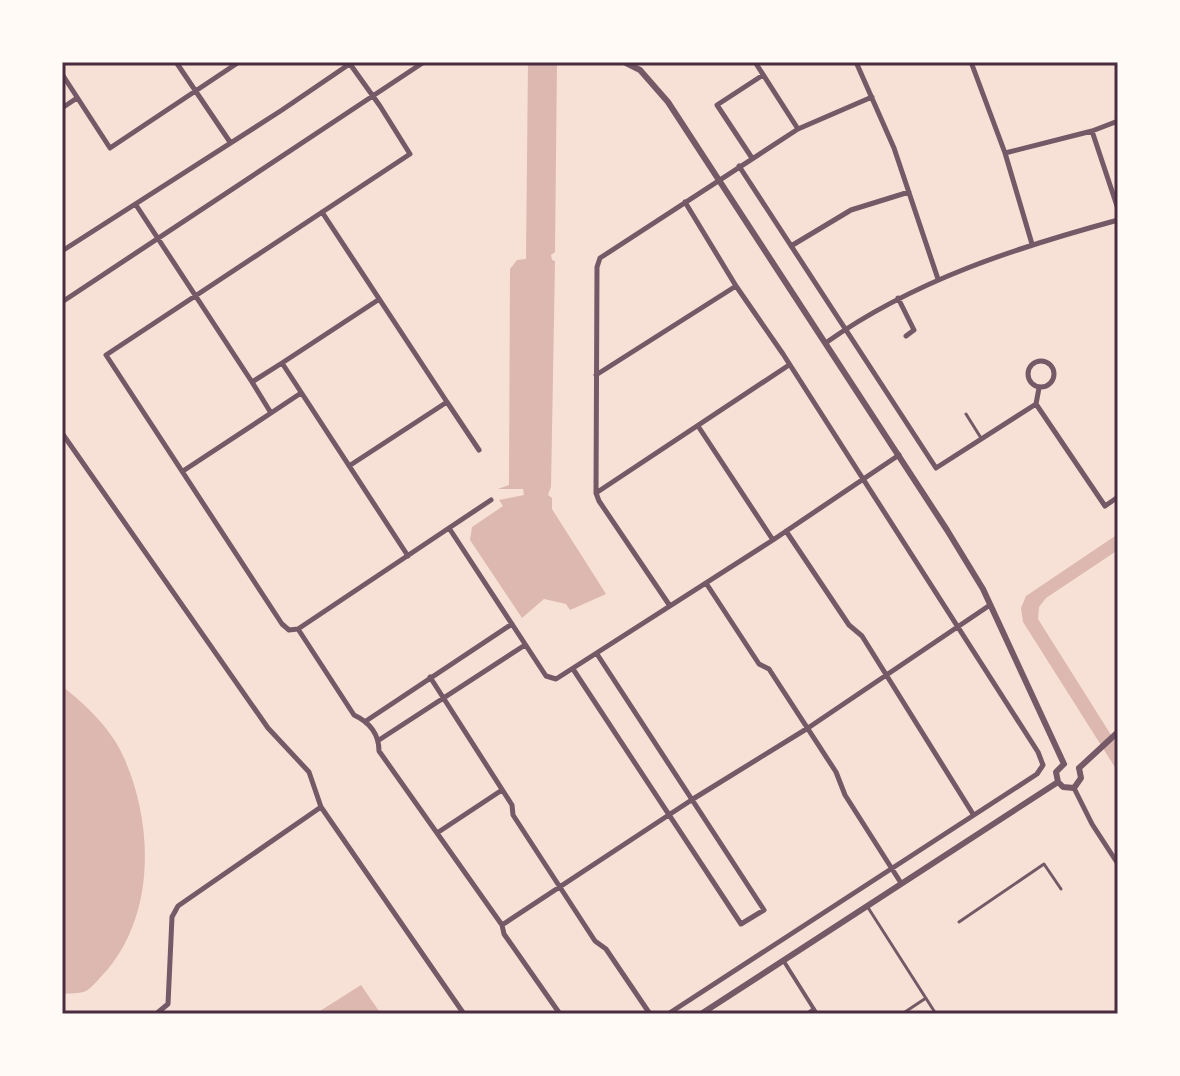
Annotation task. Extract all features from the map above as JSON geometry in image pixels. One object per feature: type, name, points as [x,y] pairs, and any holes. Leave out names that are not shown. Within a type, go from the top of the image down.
[{"type":"street","points":[[176,62],[230,142]]},
{"type":"street","points":[[62,74],[110,148],[239,62]]},
{"type":"street","points":[[62,302],[424,62]]},
{"type":"street","points":[[624,62],[640,70],[668,102],[827,342],[982,586],[1064,764]]},
{"type":"street","points":[[640,70],[645,62]]},
{"type":"street","points":[[755,62],[798,129]]},
{"type":"street","points":[[856,62],[894,148],[938,279]]},
{"type":"street","points":[[971,62],[1005,153],[1032,244]]},
{"type":"street","points":[[62,251],[351,63],[410,154],[106,355],[282,624],[289,630],[298,629],[491,500]]},
{"type":"street","points":[[752,158],[717,105],[763,75]]},
{"type":"street","points":[[670,606],[596,493],[597,267],[600,258],[798,129],[872,97]]},
{"type":"street","points":[[62,108],[77,98]]},
{"type":"street","points":[[1005,153],[1092,131],[1118,121]]},
{"type":"street","points":[[1092,131],[1118,209]]},
{"type":"street","points":[[739,166],[936,468],[1036,404]]},
{"type":"street","points":[[791,246],[851,210],[909,192]]},
{"type":"street","points":[[668,1014],[1040,771],[1041,758],[959,625],[736,286],[685,202]]},
{"type":"street","points":[[136,205],[271,413]]},
{"type":"street","points":[[322,212],[479,450]]},
{"type":"street","points":[[827,342],[898,298],[938,279],[1032,244],[1118,220]]},
{"type":"street","points":[[596,375],[736,286]]},
{"type":"street","points":[[898,298],[914,330],[906,336]]},
{"type":"street","points":[[252,382],[378,300]]},
{"type":"street","points":[[1039,361],[1048,362],[1054,370],[1054,379],[1048,386],[1039,388],[1030,383],[1027,374],[1031,365],[1039,361]]},
{"type":"street","points":[[282,363],[408,556]]},
{"type":"street","points":[[596,493],[789,365]]},
{"type":"street","points":[[1039,388],[1036,404],[1105,506],[1118,497]]},
{"type":"street","points":[[183,471],[301,393]]},
{"type":"street","points":[[349,466],[447,402]]},
{"type":"street","points":[[698,426],[773,540]]},
{"type":"street","points":[[62,433],[268,728],[309,772],[321,807],[464,1014]]},
{"type":"street","points":[[449,528],[546,676],[556,679],[773,540],[899,454]]},
{"type":"street","points":[[786,531],[849,625],[862,636],[973,814]]},
{"type":"street","points":[[706,583],[759,664],[769,669],[808,728],[836,772],[845,795],[901,883]]},
{"type":"street","points":[[502,925],[693,799],[808,728],[990,605]]},
{"type":"street","points":[[366,721],[512,624]]},
{"type":"street","points":[[298,629],[354,715],[366,721],[379,740],[379,751],[502,925],[504,934],[560,1014]]},
{"type":"street","points":[[379,740],[525,645]]},
{"type":"street","points":[[573,669],[741,924],[753,917],[764,910],[597,654]]},
{"type":"street","points":[[430,677],[512,805],[513,815],[595,941],[606,949],[650,1014]]},
{"type":"street","points":[[1079,768],[1118,732]]},
{"type":"street","points":[[1071,763],[1079,768],[1081,778],[1074,788],[1066,788],[1058,782],[1056,772],[1064,764],[1071,763]]},
{"type":"street","points":[[701,1014],[1058,782]]},
{"type":"street","points":[[1074,788],[1092,824],[1118,864]]},
{"type":"street","points":[[437,833],[502,790]]},
{"type":"street","points":[[156,1014],[168,1004],[172,917],[178,906],[321,807]]},
{"type":"street","points":[[783,960],[815,1012],[807,1014]]},
{"type":"lane","points":[[966,414],[981,439]]},
{"type":"lane","points":[[959,922],[1044,864],[1061,889]]},
{"type":"lane","points":[[867,906],[936,1014]]},
{"type":"lane","points":[[902,1014],[926,998]]},
{"type":"shaded area","points":[[528,62],[557,62],[555,252],[551,255],[555,261],[551,487],[548,495],[552,498],[552,509],[606,594],[570,610],[566,604],[544,599],[522,618],[470,540],[472,527],[503,506],[499,500],[524,495],[523,489],[498,489],[509,485],[510,269],[517,260],[526,259]]},
{"type":"shaded area","points":[[1118,534],[1118,550],[1046,598],[1039,607],[1038,619],[1118,746],[1118,772],[1023,622],[1021,608],[1026,596]]},
{"type":"shaded area","points":[[62,686],[98,719],[125,760],[141,812],[145,868],[134,921],[108,969],[86,991],[62,994]]},
{"type":"shaded area","points":[[361,985],[381,1014],[317,1014],[320,1011]]}]
